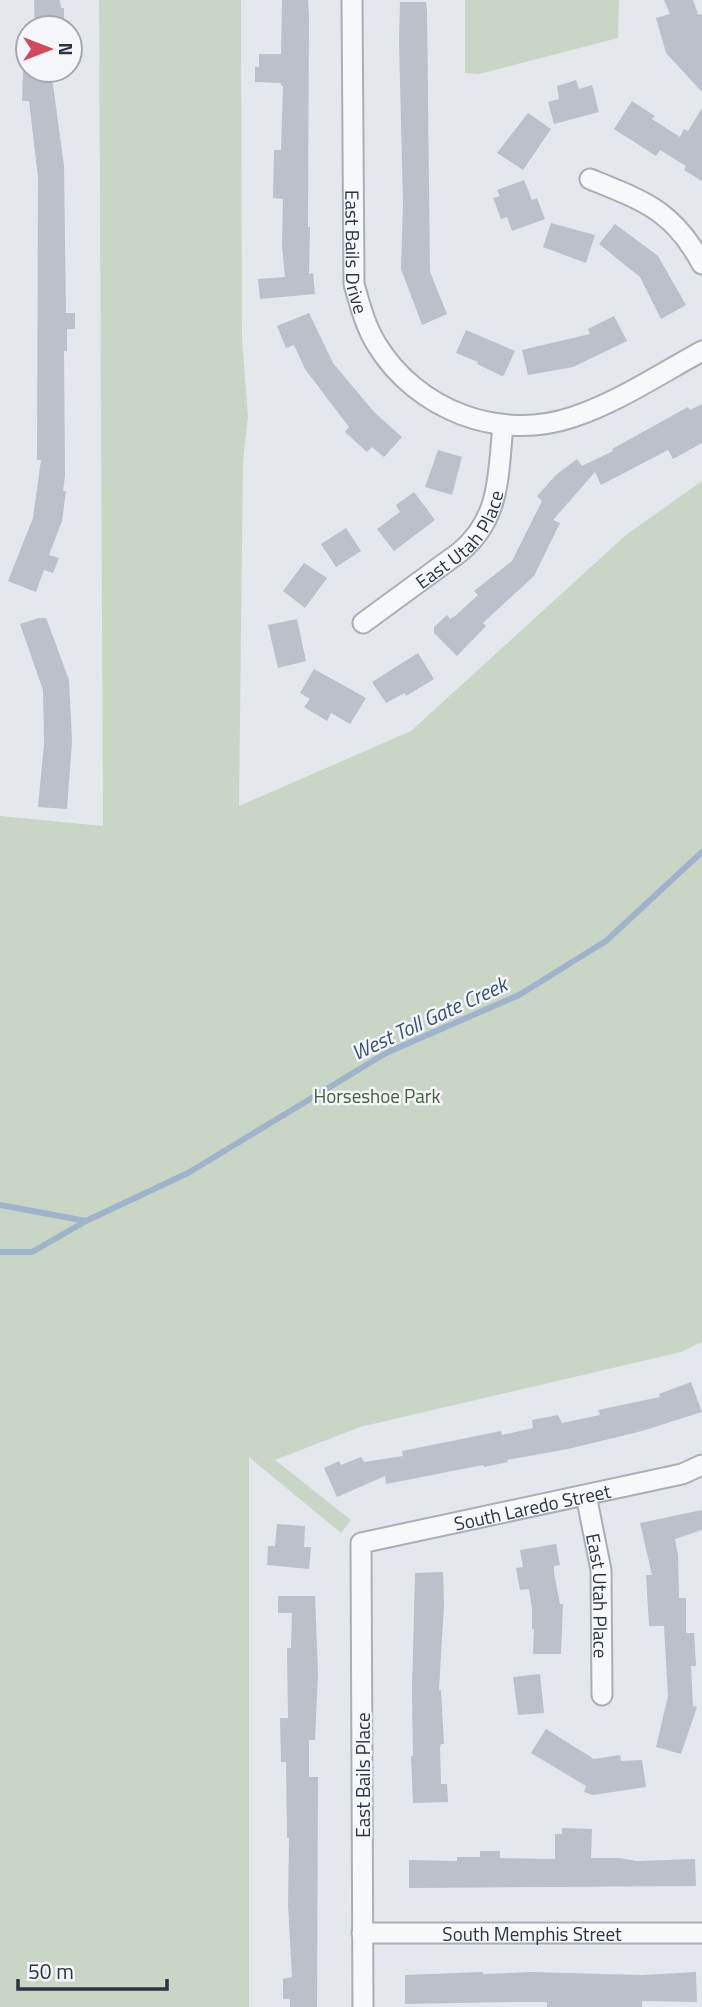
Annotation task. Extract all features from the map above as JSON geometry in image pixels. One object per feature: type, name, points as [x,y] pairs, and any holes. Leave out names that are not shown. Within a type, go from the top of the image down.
[{"type":"street","name":"East Bails Drive","points":[[352,0],[354,285],[364,318],[385,357],[402,377],[422,394],[469,417],[503,425],[547,424],[600,406],[702,351]]},
{"type":"street","points":[[590,179],[664,214],[681,231],[702,264]]},
{"type":"street","name":"East Utah Place","points":[[363,623],[460,552],[471,543],[485,524],[495,502],[503,425]]},
{"type":"street","name":"South Laredo Street","points":[[361,1544],[682,1474],[702,1465]]},
{"type":"street","name":"East Utah Place","points":[[586,1495],[601,1570],[602,1695]]},
{"type":"street","name":"East Bails Place","points":[[361,1544],[362,2007]]},
{"type":"street","name":"South Memphis Street","points":[[362,1933],[702,1933]]},
{"type":"green space","name":"Horseshoe Park","points":[[99,0],[241,0],[242,339],[248,417],[243,460],[239,806],[411,731],[626,535],[702,481],[702,1342],[681,1352],[360,1427],[275,1460],[351,1520],[341,1533],[249,1457],[249,2007],[0,2007],[0,816],[103,826]]},
{"type":"green space","points":[[465,0],[619,0],[618,38],[479,74],[465,73]]},
{"type":"building","points":[[34,0],[60,0],[61,8],[64,8],[64,14],[34,14]]},
{"type":"building","points":[[282,0],[308,0],[309,274],[313,273],[315,294],[260,299],[258,279],[285,277],[282,245],[283,199],[273,198],[274,150],[281,150],[283,86],[281,83],[255,82],[255,67],[259,67],[259,54],[281,54]]},
{"type":"building","points":[[664,0],[693,0],[698,14],[702,15],[702,92],[666,53],[656,18],[670,14]]},
{"type":"building","points":[[400,2],[426,2],[427,11],[430,272],[447,314],[422,325],[401,269],[403,204]]},
{"type":"building","points":[[576,80],[579,89],[592,85],[599,112],[554,124],[548,102],[559,99],[557,86]]},
{"type":"building","points":[[23,84],[53,84],[64,166],[66,313],[75,313],[75,329],[67,329],[67,351],[64,351],[63,491],[66,491],[62,521],[49,555],[59,558],[53,573],[44,570],[36,592],[8,581],[33,518],[41,460],[37,460],[38,177],[29,101],[22,101]]},
{"type":"building","points":[[632,101],[655,116],[652,119],[680,137],[684,129],[688,131],[702,108],[702,181],[684,170],[686,166],[660,150],[656,156],[614,129]]},
{"type":"building","points":[[528,113],[551,129],[523,170],[497,153]]},
{"type":"building","points":[[524,180],[532,200],[537,198],[545,219],[512,231],[507,217],[501,219],[493,198],[500,196],[497,190]]},
{"type":"building","points":[[551,223],[595,235],[586,263],[543,247]]},
{"type":"building","points":[[615,224],[658,256],[686,305],[661,319],[640,277],[599,244]]},
{"type":"building","points":[[309,313],[333,363],[374,412],[402,437],[384,457],[372,447],[367,452],[345,432],[349,427],[305,369],[294,345],[286,348],[277,326]]},
{"type":"building","points":[[614,316],[627,341],[573,367],[528,375],[522,350],[590,334],[588,329]]},
{"type":"building","points":[[466,330],[515,351],[504,375],[456,353]]},
{"type":"building","points":[[702,404],[702,443],[673,459],[668,450],[601,485],[595,472],[553,520],[560,523],[534,576],[483,623],[486,626],[457,656],[434,633],[434,627],[447,615],[450,619],[455,616],[478,595],[474,591],[512,561],[542,501],[537,496],[556,475],[577,459],[582,466],[688,407],[690,410]]},
{"type":"building","points":[[438,450],[462,457],[452,495],[425,487]]},
{"type":"building","points":[[414,492],[435,520],[394,551],[377,529],[400,512],[396,505]]},
{"type":"building","points":[[346,528],[361,551],[336,567],[321,544]]},
{"type":"building","points":[[304,563],[327,578],[305,608],[283,591]]},
{"type":"building","points":[[46,618],[69,680],[72,741],[67,809],[38,807],[44,744],[43,690],[20,624]]},
{"type":"building","points":[[297,619],[306,661],[278,668],[268,625]]},
{"type":"building","points":[[418,653],[434,679],[406,696],[405,693],[386,703],[372,682]]},
{"type":"building","points":[[314,669],[366,698],[350,724],[331,713],[327,721],[304,707],[310,699],[300,693]]},
{"type":"building","points":[[691,1382],[702,1412],[642,1431],[568,1449],[386,1484],[385,1476],[337,1497],[324,1468],[339,1461],[341,1465],[361,1457],[364,1462],[403,1456],[402,1451],[501,1431],[502,1435],[533,1428],[532,1420],[558,1415],[562,1423],[600,1415],[598,1410],[660,1397],[659,1394]]},
{"type":"building","points":[[702,1510],[702,1530],[675,1539],[679,1598],[686,1598],[686,1633],[694,1633],[696,1666],[691,1666],[693,1706],[697,1707],[681,1754],[656,1747],[668,1696],[664,1626],[649,1626],[646,1575],[652,1575],[640,1523]]},
{"type":"building","points":[[277,1524],[305,1526],[304,1547],[311,1547],[309,1569],[267,1565],[268,1546],[275,1546]]},
{"type":"building","points":[[556,1544],[560,1565],[554,1566],[554,1573],[560,1604],[563,1604],[561,1654],[533,1654],[534,1629],[529,1589],[520,1590],[516,1568],[523,1567],[520,1550]]},
{"type":"building","points":[[443,1572],[439,1690],[444,1744],[440,1747],[441,1784],[447,1784],[448,1802],[413,1803],[411,1756],[415,1573]]},
{"type":"building","points":[[278,1596],[315,1596],[318,1674],[315,1740],[309,1740],[309,1777],[318,1777],[317,2007],[290,2007],[290,1999],[283,1999],[283,1979],[292,1977],[286,1762],[281,1762],[280,1718],[288,1718],[287,1648],[291,1648],[292,1613],[278,1613]]},
{"type":"building","points":[[540,1674],[544,1713],[518,1715],[513,1677]]},
{"type":"building","points":[[546,1729],[594,1759],[620,1755],[621,1761],[642,1760],[646,1787],[593,1795],[584,1792],[586,1786],[531,1753]]},
{"type":"building","points":[[562,1828],[592,1829],[591,1858],[637,1861],[695,1859],[696,1886],[409,1888],[409,1860],[457,1861],[457,1857],[480,1857],[480,1851],[500,1851],[500,1858],[555,1859],[555,1834],[562,1834]]},
{"type":"building","points":[[483,1972],[642,1975],[696,1972],[697,2002],[642,2001],[642,2007],[547,2007],[547,2002],[405,2004],[405,1975]]},
{"type":"waterway","name":"West Toll Gate Creek","points":[[0,1252],[32,1252],[86,1221],[188,1173],[386,1053],[519,995],[606,941],[702,852]]},
{"type":"waterway","points":[[0,1205],[86,1221]]}]
